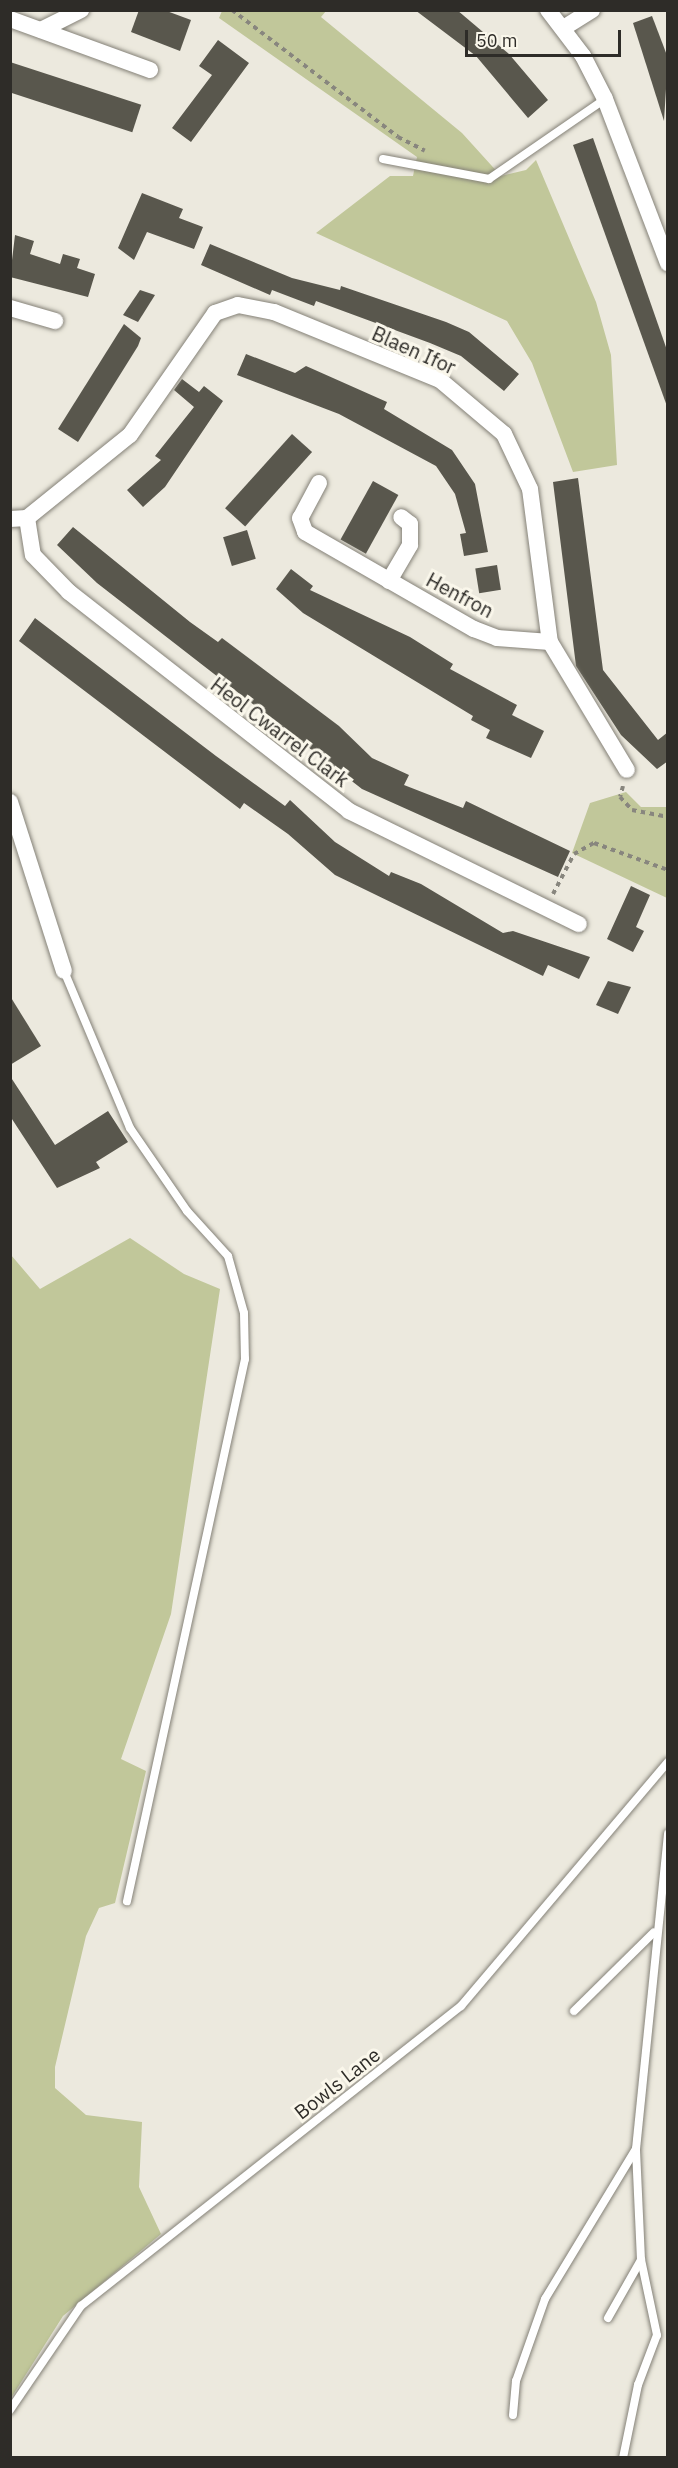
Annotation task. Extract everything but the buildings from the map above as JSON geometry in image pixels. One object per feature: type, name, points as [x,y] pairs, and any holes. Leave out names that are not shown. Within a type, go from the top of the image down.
[{"type":"street","points":[[41,30],[81,10]]},
{"type":"street","points":[[548,10],[564,27],[605,99],[668,263]]},
{"type":"street","points":[[564,27],[592,10]]},
{"type":"street","points":[[10,19],[150,70]]},
{"type":"street","name":"Blaen Ifor","points":[[19,518],[130,435],[214,313],[238,305],[274,312],[440,380],[504,434],[530,489],[550,642],[627,770]]},
{"type":"street","points":[[10,308],[55,321]]},
{"type":"street","name":"Henfron","points":[[319,483],[300,518],[305,532],[389,581],[497,638],[550,642]]},
{"type":"street","points":[[389,581],[410,545],[410,524],[401,516]]},
{"type":"street","name":"Heol Cwarrel Clark","points":[[19,518],[29,546],[47,572],[251,739],[349,811],[547,905],[579,924]]},
{"type":"street","points":[[10,802],[64,971]]},
{"type":"lane","points":[[383,159],[489,179],[605,99]]},
{"type":"lane","points":[[64,971],[130,1128],[187,1211],[228,1256],[244,1313],[245,1359],[127,1901]]},
{"type":"lane","name":"Bowls Lane","points":[[10,2410],[81,2306],[461,2006],[668,1762]]},
{"type":"lane","points":[[622,2457],[638,2385],[657,2335],[641,2260],[636,2149],[654,1932],[668,1834]]},
{"type":"lane","points":[[574,2011],[654,1932]]},
{"type":"lane","points":[[513,2415],[516,2381],[545,2299],[636,2149]]},
{"type":"lane","points":[[608,2318],[641,2260]]},
{"type":"path","points":[[232,10],[398,137],[437,157],[445,171]]},
{"type":"path","points":[[627,770],[620,797],[632,810],[668,817]]},
{"type":"path","points":[[547,905],[574,854],[594,843],[668,870]]},
{"type":"green space","points":[[222,11],[326,11],[321,17],[462,133],[501,176],[526,170],[536,160],[596,302],[611,355],[617,465],[573,472],[532,363],[507,321],[316,233],[390,176],[413,176],[417,157],[219,18]]},
{"type":"green space","points":[[626,792],[641,807],[667,807],[667,898],[572,853],[590,803]]},
{"type":"green space","points":[[130,1238],[184,1274],[220,1289],[171,1614],[121,1759],[146,1771],[115,1903],[99,1908],[86,1936],[55,2067],[55,2088],[86,2115],[142,2122],[139,2187],[161,2234],[63,2316],[11,2398],[11,1255],[40,1289]]}]
